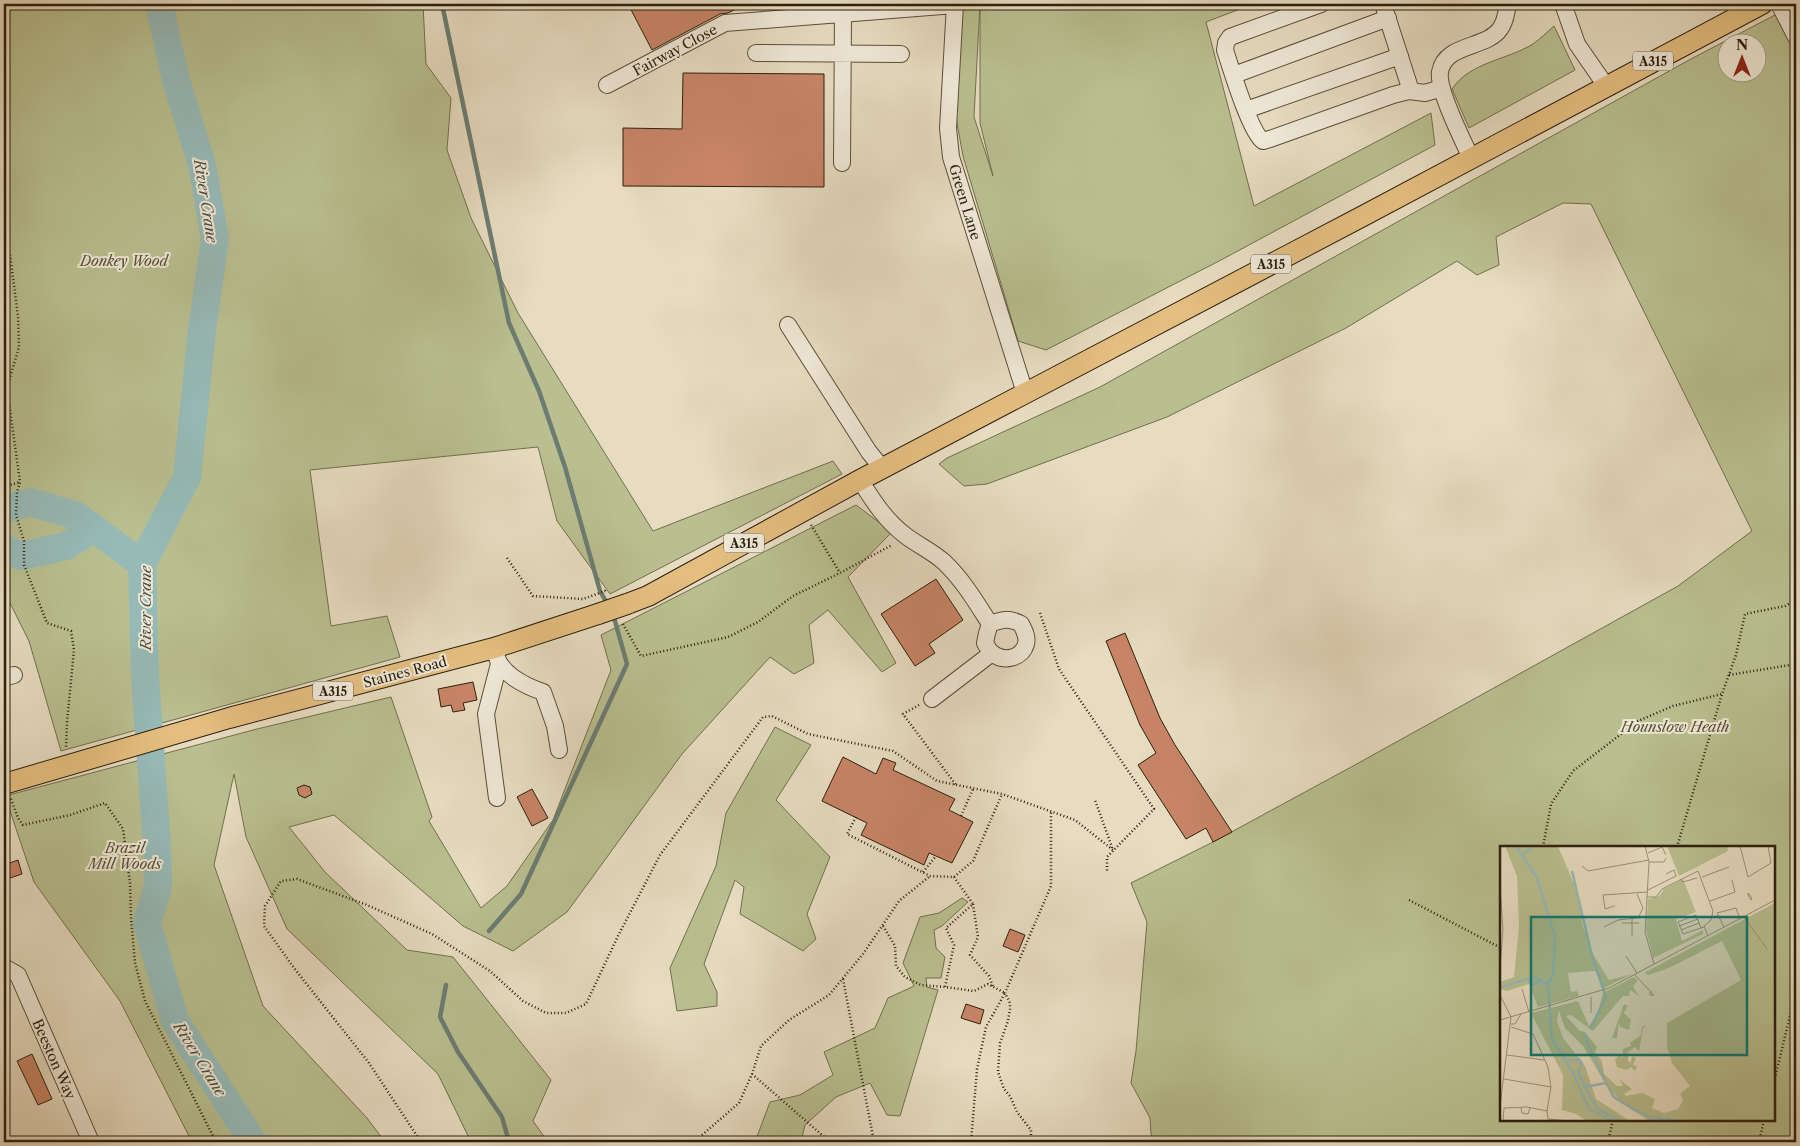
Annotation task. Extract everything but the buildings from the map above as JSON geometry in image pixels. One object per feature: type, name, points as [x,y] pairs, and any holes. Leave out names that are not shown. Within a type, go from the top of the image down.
[{"type":"main road","name":"A315","points":[[497,656],[595,605],[624,611],[882,468],[1606,86],[1736,9],[1762,4]]},
{"type":"main road","name":"Staines Road","points":[[4,784],[171,735],[497,656]]},
{"type":"street","name":"Fairway Close","points":[[607,85],[726,23],[796,11],[843,13],[889,6],[955,4]]},
{"type":"street","name":"Green Lane","points":[[955,4],[948,128],[951,157],[1025,393]]},
{"type":"street","points":[[1321,4],[1230,37],[1226,43],[1225,50],[1258,138],[1263,141],[1393,94],[1425,93],[1442,88]]},
{"type":"street","points":[[1471,158],[1455,124],[1442,88],[1440,74],[1443,64],[1450,56],[1460,49],[1488,38],[1499,31],[1506,19],[1508,4]]},
{"type":"street","points":[[1563,4],[1577,44],[1606,86]]},
{"type":"street","points":[[1779,4],[1796,37]]},
{"type":"street","points":[[1234,75],[1385,11],[1411,92]]},
{"type":"street","points":[[842,163],[843,13]]},
{"type":"street","points":[[756,53],[900,54]]},
{"type":"street","points":[[1246,110],[1400,56]]},
{"type":"street","points":[[788,325],[869,452],[882,468]]},
{"type":"street","points":[[860,480],[881,512],[904,534],[942,561],[961,580],[990,624]]},
{"type":"street","points":[[1003,619],[1021,624],[1026,634],[1026,643],[1022,651],[1014,658],[1002,658],[992,653],[985,643],[990,624],[1003,619]]},
{"type":"street","points":[[932,699],[992,653]]},
{"type":"street","points":[[497,656],[529,688],[544,692],[555,726],[559,750]]},
{"type":"street","points":[[497,656],[486,714],[497,798]]},
{"type":"street","name":"Beeston Way","points":[[11,971],[91,1142]]},
{"type":"path","points":[[4,231],[15,284],[19,347],[7,388],[20,482],[17,492],[16,515],[24,541],[24,565],[47,623],[71,631],[74,650],[66,751]]},
{"type":"path","points":[[4,487],[20,482]]},
{"type":"path","points":[[802,511],[840,573]]},
{"type":"path","points":[[624,611],[641,656],[728,637],[758,622],[793,596],[894,544],[904,534]]},
{"type":"path","points":[[507,558],[533,596],[583,599],[595,605],[605,591]]},
{"type":"path","points":[[1677,846],[1722,694],[1736,656],[1745,614],[1785,606],[1796,600]]},
{"type":"path","points":[[1040,613],[1059,669],[1154,809],[1107,856],[1107,871]]},
{"type":"path","points":[[1729,675],[1796,664]]},
{"type":"path","points":[[1543,846],[1551,804],[1573,771],[1638,721],[1673,706],[1722,694]]},
{"type":"path","points":[[932,699],[903,714],[956,785]]},
{"type":"path","points":[[421,1142],[369,1063],[294,968],[264,926],[265,906],[281,881],[297,879],[367,905],[432,934],[490,971],[523,1001],[546,1013],[566,1013],[586,1004],[618,936],[660,856],[763,717],[772,716],[808,734],[893,751],[937,781],[1002,794],[1075,820],[1113,850]]},
{"type":"path","points":[[4,784],[18,818],[23,825],[70,815],[105,803],[123,829],[130,883],[130,918],[135,963],[145,1001],[216,1142]]},
{"type":"path","points":[[961,816],[973,788]]},
{"type":"path","points":[[856,817],[847,834],[930,876],[954,877],[973,861],[1002,794]]},
{"type":"path","points":[[1095,800],[1113,850]]},
{"type":"path","points":[[971,1142],[977,1069],[986,1027],[1005,993],[1051,886],[1051,812]]},
{"type":"path","points":[[923,872],[936,856]]},
{"type":"path","points":[[694,1142],[739,1103],[752,1074],[761,1046],[789,1020],[829,996],[863,954],[899,901],[930,876]]},
{"type":"path","points":[[954,877],[973,904],[978,937],[970,955],[989,976],[994,987]]},
{"type":"path","points":[[1410,900],[1500,947]]},
{"type":"path","points":[[945,987],[954,945],[946,928],[973,904]]},
{"type":"path","points":[[882,926],[895,946],[896,966],[904,977],[921,985],[974,991],[988,984],[1005,993],[1010,1003],[1010,1009],[1000,1043],[998,1072],[1004,1089],[1010,1096],[1017,1112],[1031,1130],[1031,1142]]},
{"type":"path","points":[[843,978],[874,1142]]},
{"type":"path","points":[[1775,1078],[1796,991]]},
{"type":"path","points":[[752,1074],[830,1142],[861,1142]]},
{"type":"path","points":[[1608,1142],[1612,1121]]},
{"type":"path","points":[[1759,1142],[1764,1121]]},
{"type":"green space","name":"Donkey Wood","points":[[4,4],[423,4],[426,64],[451,98],[447,150],[471,218],[518,313],[653,531],[833,461],[842,474],[610,594],[557,521],[538,447],[310,470],[331,626],[387,616],[400,657],[61,751],[29,641],[4,591]]},
{"type":"green space","points":[[961,4],[980,4],[1253,4],[1206,22],[1254,206],[1431,113],[1435,145],[1221,260],[1046,350],[1018,341],[963,156],[955,112]],"holes":[[[980,4],[980,123],[993,176],[974,117]]]},
{"type":"green space","name":"Hounslow Heath","points":[[1796,4],[1796,1142],[1153,1142],[1150,1118],[1131,1083],[1136,1051],[1147,922],[1131,883],[1213,842],[1353,766],[1678,586],[1752,531],[1591,204],[1563,203],[1496,237],[1499,265],[1477,275],[1457,261],[1346,328],[1167,417],[987,484],[964,486],[939,464],[947,458],[1100,387],[1718,45],[1718,82],[1768,82],[1768,32],[1742,32]]},
{"type":"green space","points":[[1554,26],[1575,70],[1469,128],[1452,89],[1469,73],[1533,44]]},
{"type":"green space","name":"Brazil Mill Woods","points":[[856,505],[892,532],[848,577],[896,663],[882,672],[828,610],[809,625],[814,663],[794,674],[770,657],[682,754],[567,912],[513,951],[463,926],[334,815],[289,827],[325,872],[407,950],[453,957],[551,1080],[533,1121],[548,1142],[471,1142],[438,1074],[287,929],[246,837],[234,774],[214,865],[263,1006],[367,1118],[385,1142],[192,1142],[120,1001],[34,882],[5,796],[257,729],[391,697],[432,817],[429,821],[481,908],[507,886],[553,820],[611,670],[601,635]]},
{"type":"green space","points":[[775,727],[811,745],[776,800],[830,857],[807,914],[816,939],[803,951],[740,914],[744,887],[735,880],[704,964],[717,992],[717,1006],[677,1011],[670,968],[716,866],[726,813]]},
{"type":"green space","points":[[962,898],[968,902],[942,926],[934,930],[936,948],[945,957],[941,978],[926,978],[927,987],[938,990],[900,1116],[887,1115],[870,1083],[836,1097],[805,1125],[801,1142],[755,1142],[770,1102],[800,1095],[833,1075],[824,1052],[875,1028],[888,998],[914,986],[903,963],[920,917],[939,913]]},
{"type":"waterway","name":"River Crane","points":[[159,4],[176,80],[202,165],[215,239],[202,330],[187,477],[142,564],[145,676],[158,886],[147,923],[175,1021],[253,1142]]},
{"type":"waterway","points":[[442,4],[509,323],[539,391],[565,467],[600,591],[608,605]]},
{"type":"waterway","points":[[4,509],[31,502],[77,516],[142,564]]},
{"type":"waterway","points":[[4,548],[21,556],[66,546],[94,528]]},
{"type":"waterway","points":[[489,931],[521,894],[627,664],[613,614]]},
{"type":"waterway","points":[[446,985],[440,1017],[458,1052],[502,1117],[509,1142]]}]
